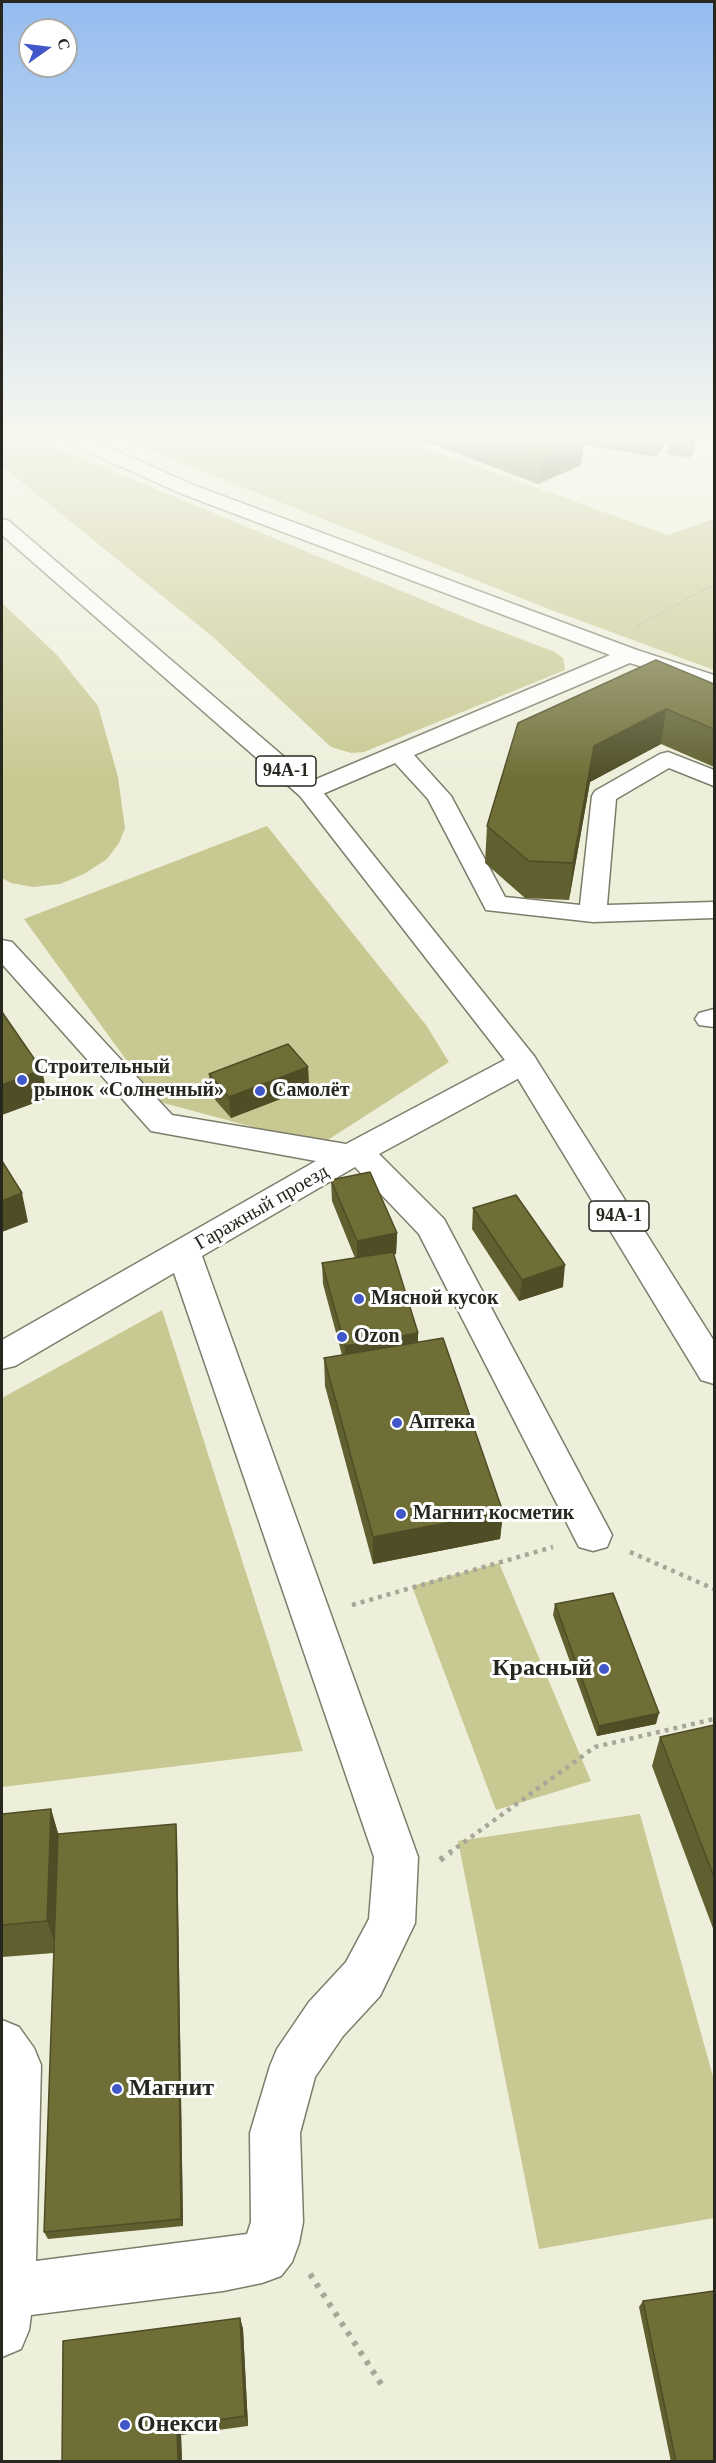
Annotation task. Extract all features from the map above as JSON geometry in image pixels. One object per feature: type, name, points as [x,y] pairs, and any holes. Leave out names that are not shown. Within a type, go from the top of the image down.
[{"type":"street","name":"94А-1","points":[[32,551],[309,791],[523,1063],[714,1370]]},
{"type":"street","points":[[351,551],[629,656],[714,682]]},
{"type":"street","points":[[309,791],[629,656]]},
{"type":"street","points":[[399,753],[439,796],[495,904],[593,914],[714,910]]},
{"type":"street","points":[[593,914],[604,796],[668,759],[714,779]]},
{"type":"street","points":[[2,948],[162,1124],[355,1154],[432,1227],[593,1535]]},
{"type":"street","name":"Гаражный проезд","points":[[2,1356],[355,1154],[523,1063]]},
{"type":"street","points":[[2,2044],[17,2065],[5,2310],[262,2257],[273,2243],[277,2222],[275,2133],[294,2066],[326,2019],[363,1979],[392,1923],[396,1857],[184,1253]]},
{"type":"path","points":[[629,656],[612,644],[640,624],[714,585]]},
{"type":"path","points":[[311,1616],[593,1535],[714,1589]]},
{"type":"path","points":[[393,1894],[595,1747],[714,1719]]},
{"type":"path","points":[[277,2222],[385,2390]]},
{"type":"green space","points":[[107,551],[305,551],[555,652],[563,658],[565,670],[364,752],[351,753],[331,747],[213,637]]},
{"type":"green space","points":[[403,551],[714,551],[714,670],[546,608]]},
{"type":"green space","points":[[2,603],[56,654],[98,706],[118,777],[125,828],[119,843],[107,859],[84,874],[60,884],[33,887],[11,883],[2,878]]},
{"type":"green space","points":[[267,826],[426,1025],[449,1062],[320,1145],[156,1101],[24,919]]},
{"type":"green space","points":[[162,1310],[303,1751],[2,1787],[2,1398]]},
{"type":"green space","points":[[499,1563],[591,1781],[496,1810],[412,1586]]},
{"type":"green space","points":[[640,1814],[714,2080],[714,2218],[539,2249],[458,1841]]},
{"type":"building","points":[[656,660],[714,684],[714,729],[666,709],[594,746],[573,863],[529,861],[487,826],[518,723]]},
{"type":"building","points":[[2,1012],[42,1070],[2,1085]]},
{"type":"building","points":[[288,1044],[308,1067],[229,1097],[209,1074]]},
{"type":"building","points":[[2,1161],[22,1193],[2,1201]]},
{"type":"building","points":[[370,1172],[397,1233],[357,1241],[331,1180]]},
{"type":"building","points":[[516,1195],[565,1265],[522,1280],[473,1208]]},
{"type":"building","points":[[393,1252],[418,1333],[345,1346],[322,1263]]},
{"type":"building","points":[[443,1338],[503,1512],[373,1537],[324,1358]]},
{"type":"building","name":"Красный","points":[[613,1593],[659,1713],[599,1726],[555,1604]]},
{"type":"building","points":[[714,1725],[714,1877],[660,1737]]},
{"type":"building","points":[[51,1809],[47,1921],[2,1925],[2,1814]]},
{"type":"building","name":"Магнит","points":[[176,1824],[181,2219],[44,2232],[58,1834]]},
{"type":"building","points":[[714,2291],[714,2462],[676,2462],[643,2301]]},
{"type":"building","points":[[240,2318],[245,2416],[177,2426],[178,2462],[62,2462],[63,2341]]},
{"type":"place","name":"Строительный рынок «Солнечный»","points":[[22,1080]]},
{"type":"place","name":"Самолёт","points":[[260,1091]]},
{"type":"place","name":"Мясной кусок","points":[[359,1299]]},
{"type":"place","name":"Ozon","points":[[342,1337]]},
{"type":"place","name":"Аптека","points":[[397,1423]]},
{"type":"place","name":"Магнит косметик","points":[[401,1514]]},
{"type":"place","name":"Красный","points":[[604,1669]]},
{"type":"place","name":"Магнит","points":[[117,2089]]},
{"type":"place","name":"Онекси","points":[[125,2425]]}]
